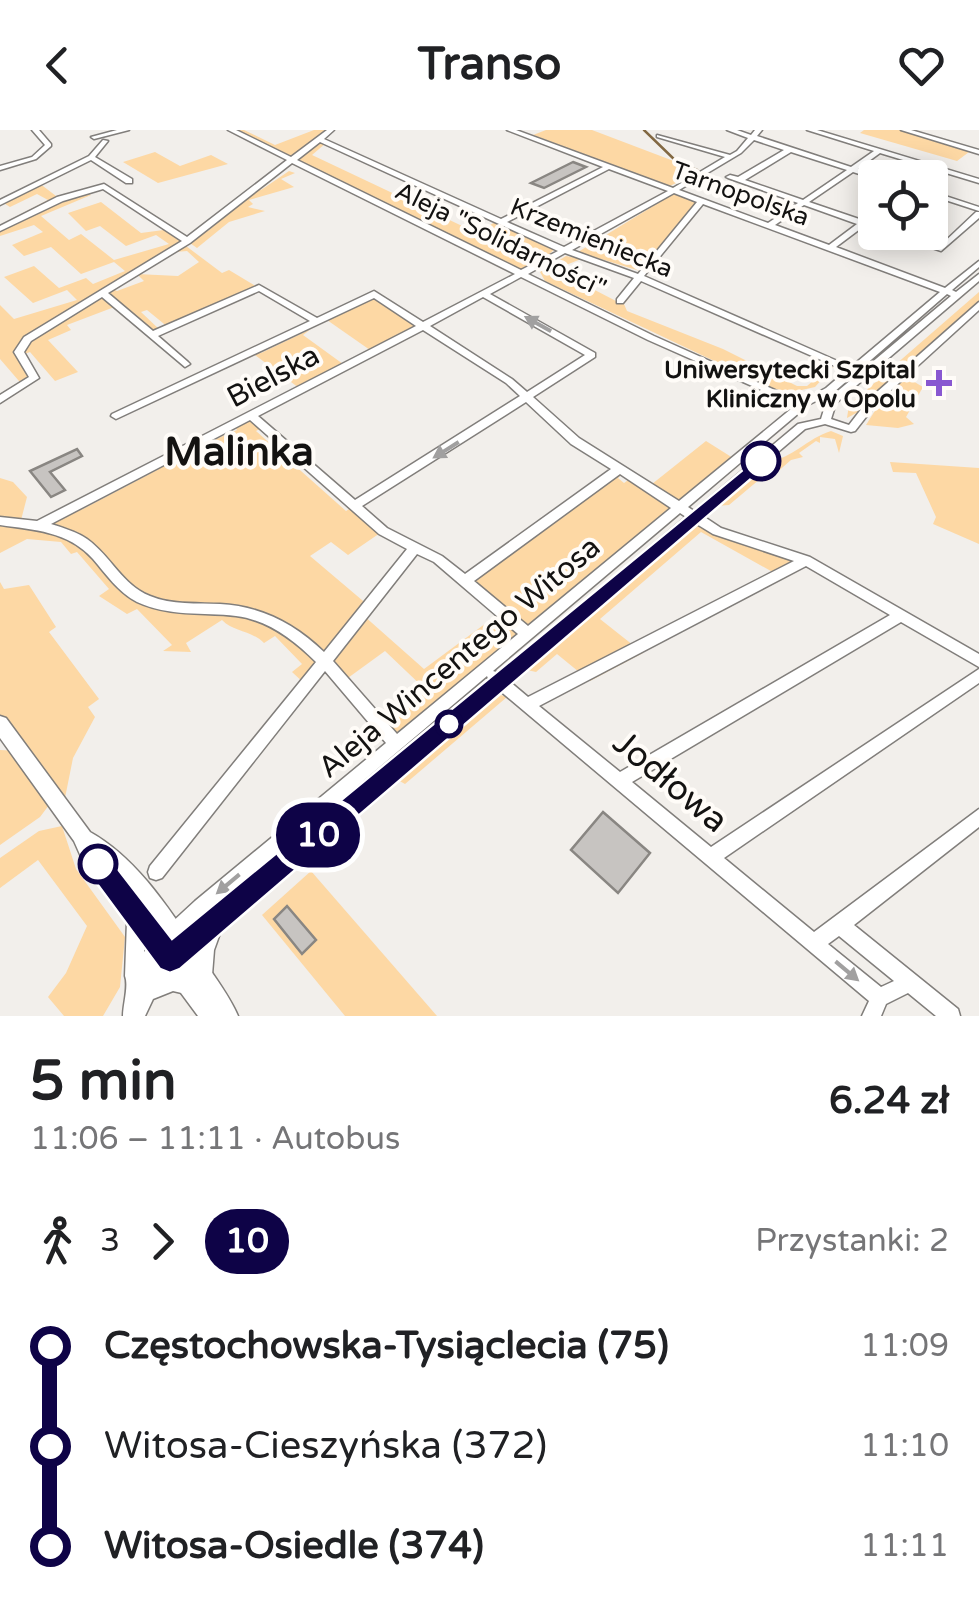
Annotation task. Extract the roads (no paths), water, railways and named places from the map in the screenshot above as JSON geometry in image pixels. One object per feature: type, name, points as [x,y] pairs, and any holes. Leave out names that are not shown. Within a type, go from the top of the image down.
[{"type":"main road","points":[[0,724],[84,839],[89,852],[141,909],[226,1016]]},
{"type":"main road","points":[[197,982],[212,1016]]},
{"type":"street","points":[[0,168],[41,153],[49,141],[35,130]]},
{"type":"street","points":[[98,137],[128,130]]},
{"type":"street","points":[[98,137],[128,130]]},
{"type":"street","points":[[1,199],[84,158],[98,137],[128,130]]},
{"type":"street","name":"Aleja \"Solidarności\"","points":[[231,130],[651,338],[755,382],[800,406]]},
{"type":"street","points":[[0,400],[34,378],[20,352],[22,344],[187,241],[331,130]]},
{"type":"street","name":"Tarnopolska","points":[[510,130],[957,294]]},
{"type":"street","points":[[730,130],[756,134],[858,171]]},
{"type":"street","points":[[810,130],[909,160]]},
{"type":"street","points":[[904,130],[979,152]]},
{"type":"street","name":"Bielska","points":[[40,525],[526,274],[731,157],[756,134]]},
{"type":"street","points":[[659,136],[731,157]]},
{"type":"street","points":[[1,199],[92,157],[98,137]]},
{"type":"street","name":"Krzemieniecka","points":[[318,140],[850,370]]},
{"type":"street","points":[[790,149],[734,178],[858,222]]},
{"type":"street","points":[[770,224],[879,151]]},
{"type":"street","points":[[92,157],[129,180]]},
{"type":"street","points":[[502,222],[610,166]]},
{"type":"street","points":[[948,172],[979,181]]},
{"type":"street","points":[[40,184],[60,199]]},
{"type":"street","points":[[0,229],[60,199],[109,186],[187,241]]},
{"type":"street","points":[[620,300],[702,200]]},
{"type":"street","points":[[948,200],[979,211],[948,240]]},
{"type":"street","points":[[831,247],[858,226]]},
{"type":"street","name":"Aleja Wincentego Witosa","points":[[171,947],[215,923],[336,820],[493,676],[688,513],[800,406],[850,370],[979,263]]},
{"type":"street","name":"Aleja Wincentego Witosa","points":[[171,947],[201,907],[323,805],[397,744],[493,676],[529,635],[688,513],[823,417],[979,276]]},
{"type":"street","points":[[152,335],[259,288],[316,320]]},
{"type":"street","points":[[102,293],[192,370]]},
{"type":"street","points":[[116,416],[192,370],[374,294],[485,364],[576,441],[688,513],[739,540],[806,560],[979,661]]},
{"type":"street","points":[[354,506],[592,355],[484,294]]},
{"type":"street","points":[[800,406],[848,430],[874,400],[979,306]]},
{"type":"street","points":[[800,406],[823,417]]},
{"type":"street","points":[[252,416],[383,530],[465,581],[529,635]]},
{"type":"street","points":[[465,581],[618,470]]},
{"type":"street","points":[[0,521],[40,525],[81,541],[142,598],[177,608],[263,617],[291,632],[397,744]]},
{"type":"street","points":[[156,872],[415,548]]},
{"type":"street","points":[[528,704],[806,560]]},
{"type":"street","points":[[619,781],[900,615]]},
{"type":"street","points":[[711,857],[979,674]]},
{"type":"street","name":"Jodłowa","points":[[493,676],[814,943],[875,1007],[910,982]]},
{"type":"street","points":[[323,805],[336,820]]},
{"type":"street","points":[[814,943],[976,822]]},
{"type":"street","points":[[134,1016],[139,990],[141,909],[174,916],[201,907]]},
{"type":"street","points":[[139,990],[173,982],[197,982],[215,923]]},
{"type":"street","points":[[840,924],[951,1016]]},
{"type":"street","points":[[139,990],[171,947]]},
{"type":"waterway","points":[[644,130],[677,162],[697,170]]},
{"type":"place","name":"Uniwersytecki Szpital Kliniczny w Opolu","points":[[939,383]]},
{"type":"district","name":"Malinka","points":[[239,451]]}]
